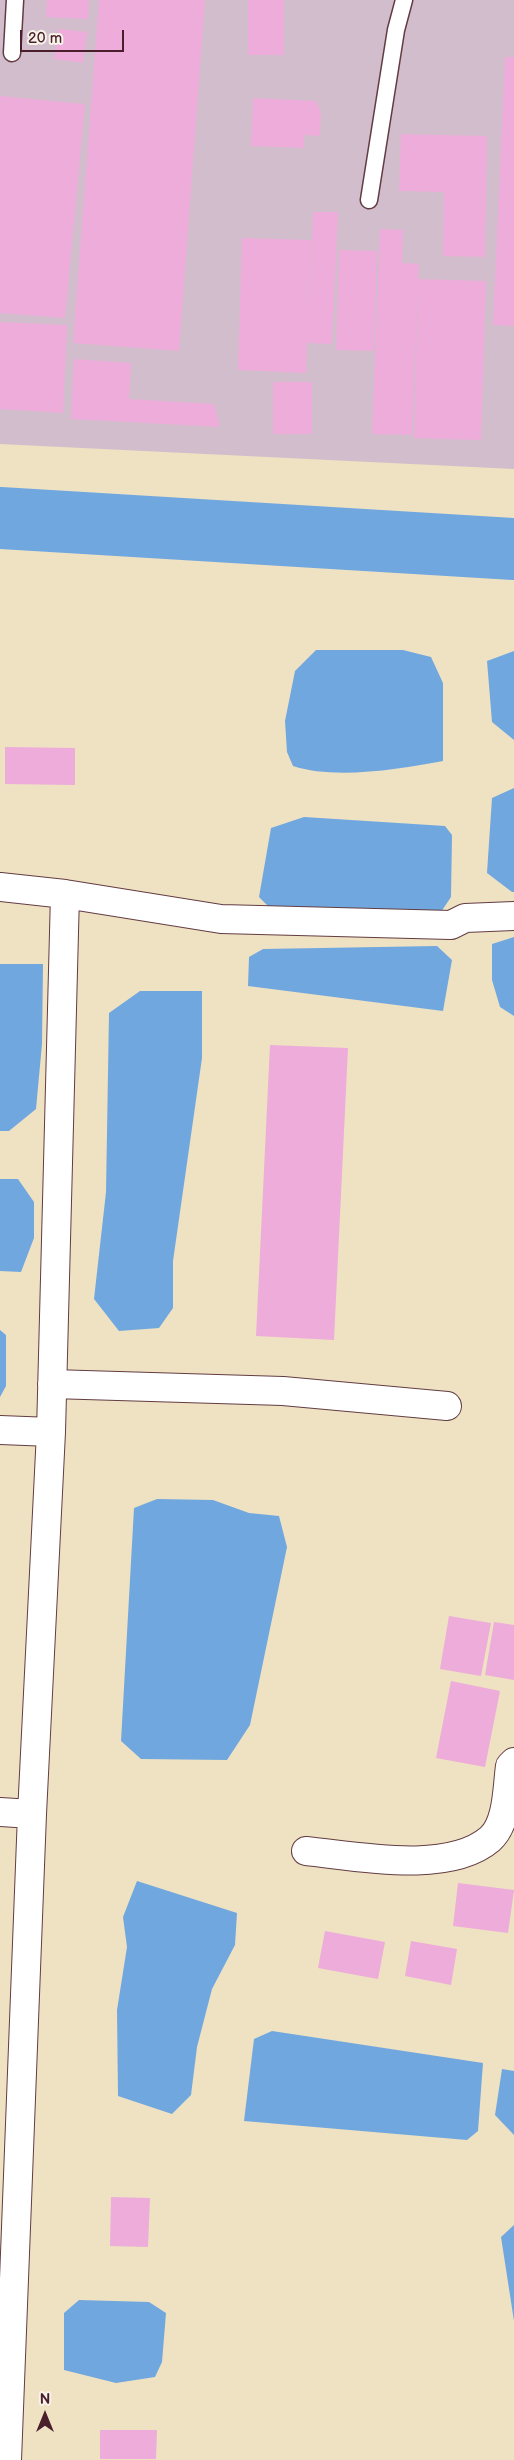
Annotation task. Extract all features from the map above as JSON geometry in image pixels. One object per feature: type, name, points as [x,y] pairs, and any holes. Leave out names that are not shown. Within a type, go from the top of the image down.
[{"type":"street","points":[[0,887],[65,894],[221,919],[451,925],[465,918],[514,916]]},
{"type":"street","points":[[7,2460],[32,1814],[51,1432],[65,894]]},
{"type":"street","points":[[52,1384],[283,1391],[447,1406]]},
{"type":"street","points":[[0,1430],[51,1432]]},
{"type":"street","points":[[306,1852],[388,1861],[428,1861],[467,1852],[491,1838],[502,1818],[510,1766],[514,1762]]},
{"type":"street","points":[[0,1812],[32,1814]]},
{"type":"lane","points":[[12,54],[15,0]]},
{"type":"lane","points":[[369,200],[396,30],[404,0]]},
{"type":"shaded area","points":[[0,0],[514,0],[514,469],[0,444]]},
{"type":"water","points":[[316,650],[403,650],[431,657],[443,683],[443,761],[388,770],[348,773],[310,770],[293,766],[287,752],[285,721],[295,671]]},
{"type":"water","points":[[514,651],[514,740],[492,722],[487,661]]},
{"type":"water","points":[[514,788],[514,892],[512,892],[487,873],[492,798]]},
{"type":"water","points":[[304,817],[445,826],[452,835],[451,897],[441,912],[273,911],[259,897],[271,828]]},
{"type":"water","points":[[514,937],[514,1016],[500,1007],[492,980],[492,944]]},
{"type":"water","points":[[437,946],[452,960],[443,1011],[248,986],[249,957],[263,949]]},
{"type":"water","points":[[0,964],[43,964],[42,1044],[36,1109],[9,1131],[0,1131]]},
{"type":"water","points":[[140,991],[202,991],[202,1058],[173,1261],[173,1308],[159,1328],[119,1331],[94,1299],[106,1192],[109,1013]]},
{"type":"water","points":[[0,1179],[18,1179],[34,1202],[34,1238],[21,1272],[0,1271]]},
{"type":"water","points":[[0,1330],[6,1335],[6,1386],[0,1397]]},
{"type":"water","points":[[157,1499],[213,1500],[249,1513],[279,1516],[287,1547],[250,1725],[227,1760],[141,1759],[121,1741],[134,1508]]},
{"type":"water","points":[[137,1881],[237,1913],[235,1945],[212,1989],[197,2047],[191,2095],[172,2114],[118,2096],[117,2010],[127,1947],[123,1917]]},
{"type":"water","points":[[272,2031],[483,2063],[478,2131],[467,2140],[244,2121],[254,2039]]},
{"type":"water","points":[[502,2069],[514,2071],[514,2135],[495,2115]]},
{"type":"water","points":[[514,2225],[514,2321],[501,2237]]},
{"type":"water","points":[[79,2300],[149,2302],[166,2313],[162,2362],[155,2377],[116,2383],[64,2370],[64,2313]]},
{"type":"building","points":[[47,0],[89,0],[88,19],[46,17]]},
{"type":"building","points":[[99,0],[205,0],[179,351],[73,343]]},
{"type":"building","points":[[248,0],[284,0],[284,55],[248,55]]},
{"type":"building","points":[[58,29],[87,32],[83,63],[54,59]]},
{"type":"building","points":[[505,57],[514,57],[514,326],[493,325]]},
{"type":"building","points":[[0,96],[85,104],[65,318],[0,313]]},
{"type":"building","points":[[253,98],[316,101],[321,112],[320,136],[304,135],[304,148],[251,146]]},
{"type":"building","points":[[401,134],[487,136],[485,257],[443,256],[444,192],[399,191]]},
{"type":"building","points":[[313,212],[338,212],[332,344],[307,343],[306,373],[238,370],[242,238],[311,240],[308,338]]},
{"type":"building","points":[[380,229],[403,230],[402,263],[419,264],[418,279],[486,281],[481,440],[414,438],[418,286],[412,435],[372,434]]},
{"type":"building","points":[[339,250],[377,251],[374,351],[336,350]]},
{"type":"building","points":[[0,322],[67,325],[63,413],[0,409]]},
{"type":"building","points":[[74,359],[131,363],[129,399],[214,404],[220,427],[71,419]]},
{"type":"building","points":[[273,382],[312,382],[312,434],[273,434]]},
{"type":"building","points":[[5,747],[75,748],[75,785],[5,784]]},
{"type":"building","points":[[270,1045],[348,1048],[334,1340],[256,1336]]},
{"type":"building","points":[[449,1616],[491,1623],[481,1676],[440,1669]]},
{"type":"building","points":[[494,1622],[514,1625],[514,1680],[485,1675]]},
{"type":"building","points":[[451,1681],[500,1691],[485,1767],[436,1758]]},
{"type":"building","points":[[458,1883],[514,1890],[508,1933],[453,1926]]},
{"type":"building","points":[[325,1931],[385,1942],[378,1979],[318,1968]]},
{"type":"building","points":[[411,1941],[457,1949],[451,1985],[405,1976]]},
{"type":"building","points":[[111,2197],[150,2198],[148,2247],[110,2246]]},
{"type":"building","points":[[100,2430],[157,2430],[156,2459],[100,2459]]},
{"type":"waterway","points":[[0,518],[514,549]]}]
